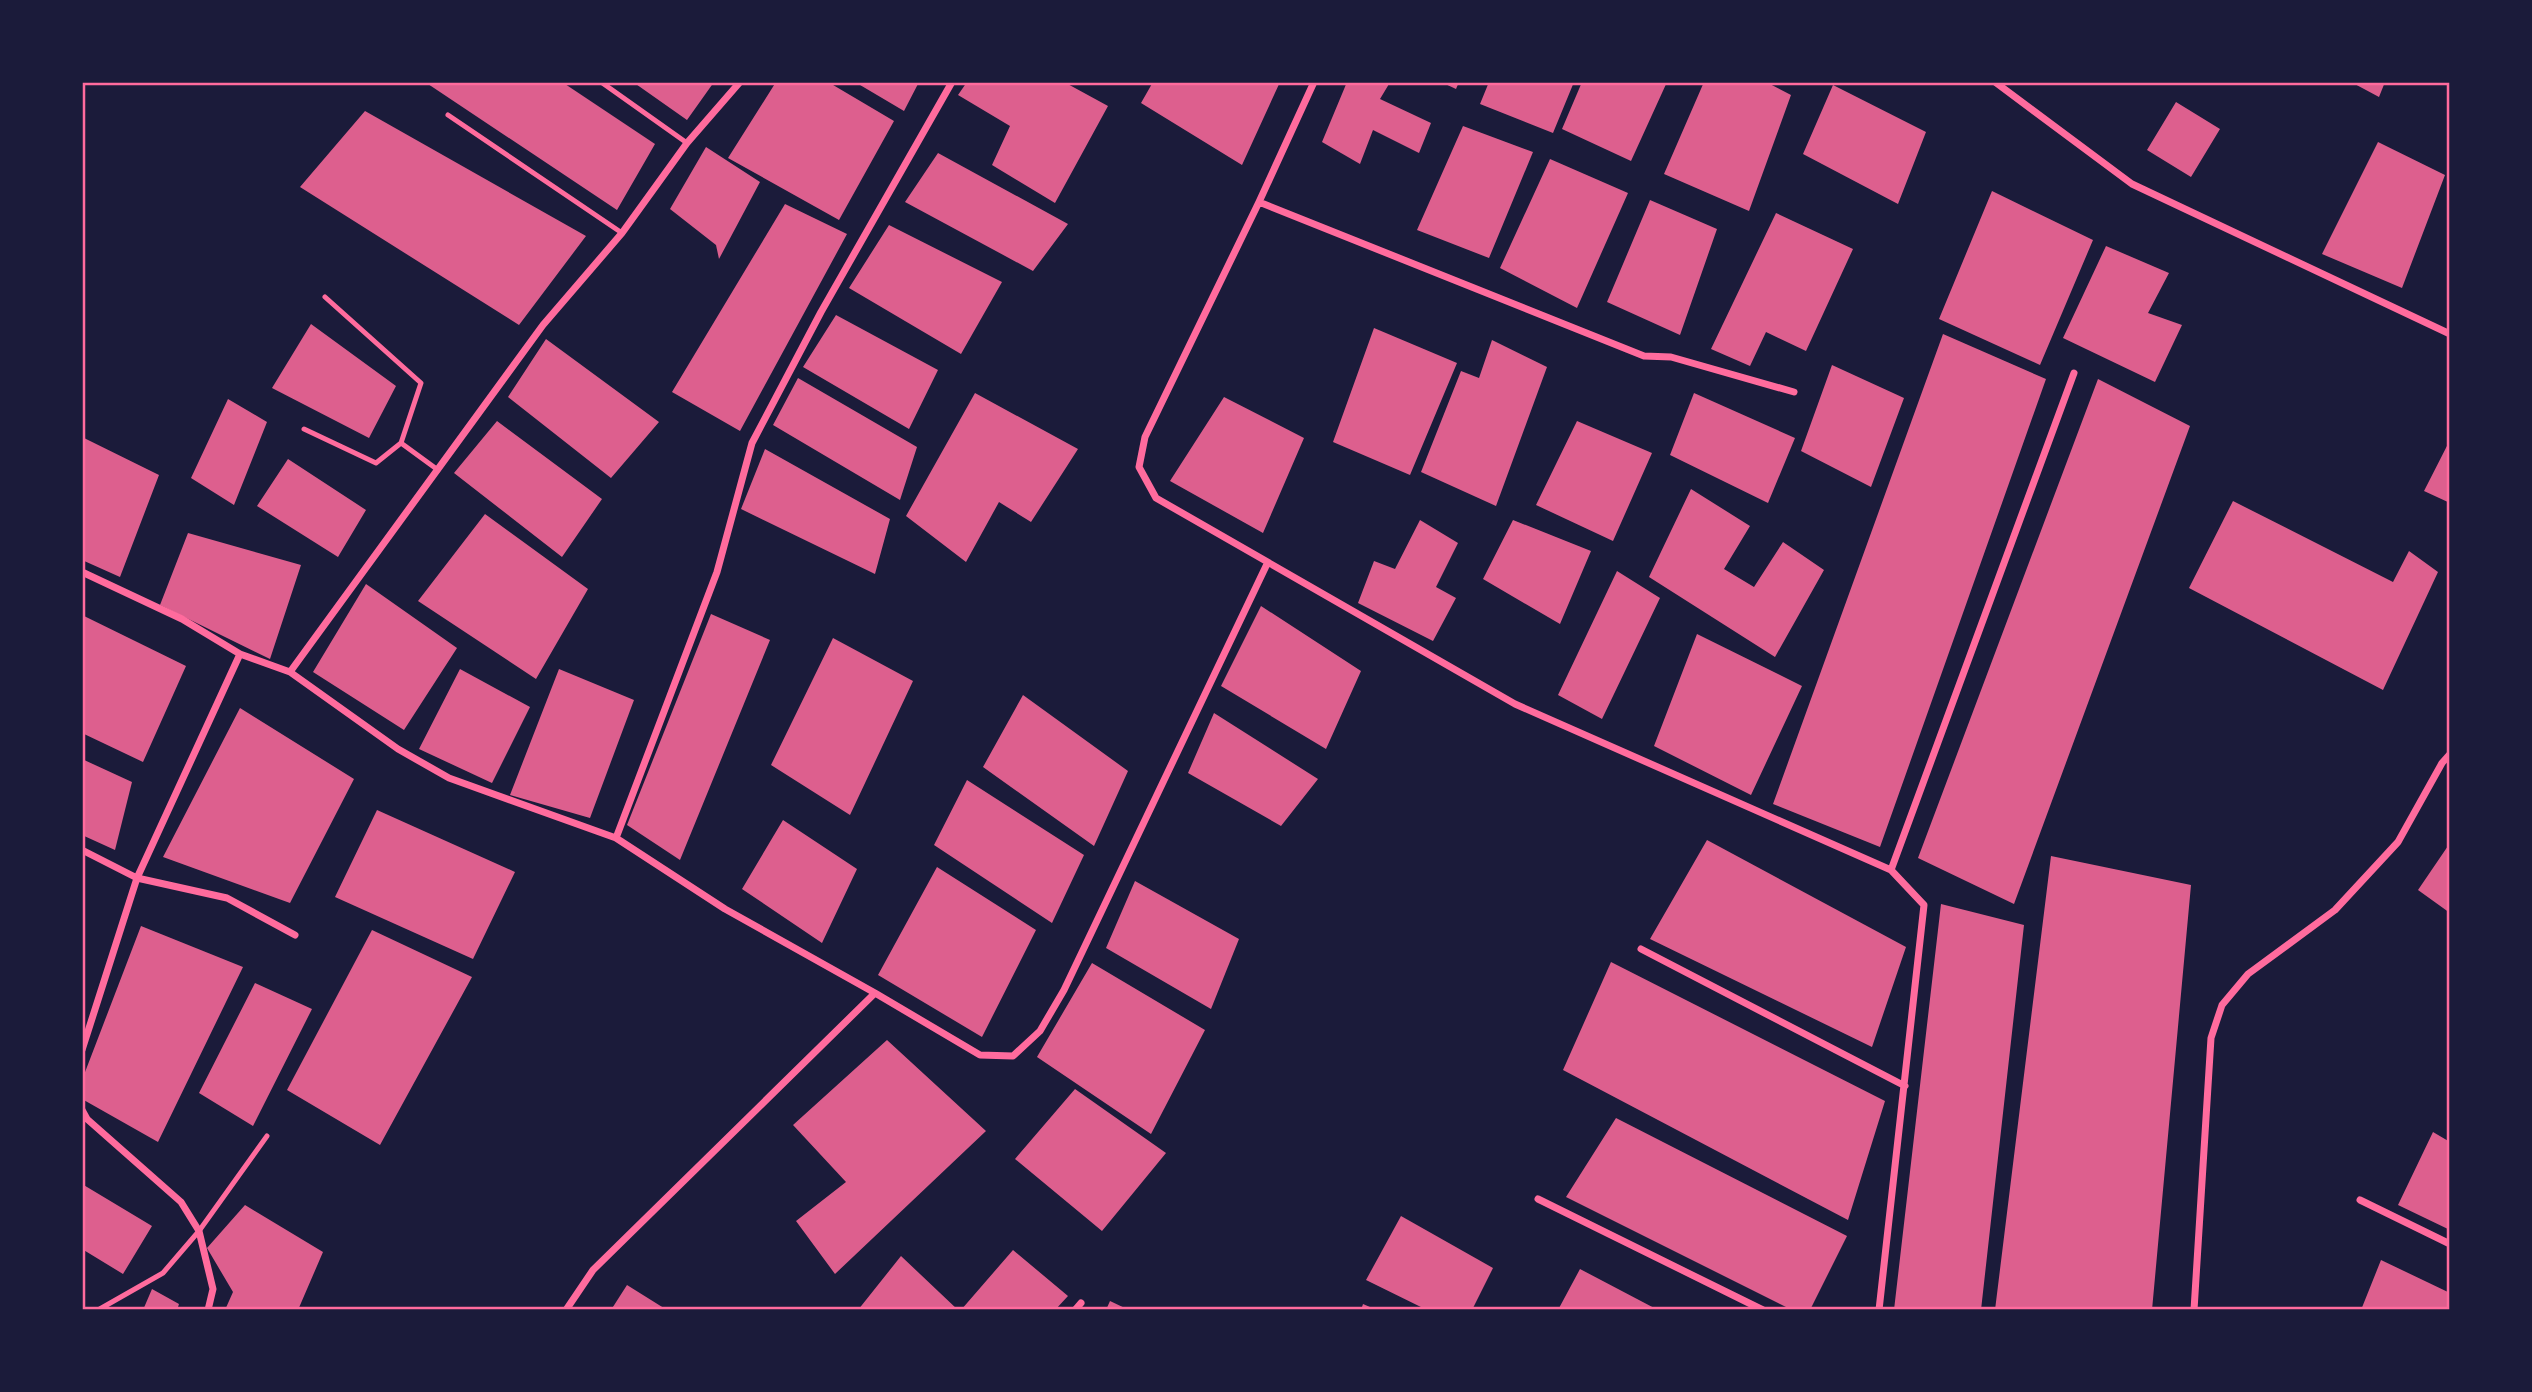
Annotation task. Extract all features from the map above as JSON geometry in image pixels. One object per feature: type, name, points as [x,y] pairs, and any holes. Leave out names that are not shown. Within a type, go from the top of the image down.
[{"type":"street","points":[[289,672],[543,325],[622,233],[687,143],[740,82]]},
{"type":"street","points":[[616,838],[716,572],[751,443],[821,312],[952,82]]},
{"type":"street","points":[[1314,82],[1145,437],[1139,467],[1156,498],[1514,704],[1891,870],[1924,905],[1879,1310]]},
{"type":"street","points":[[1995,82],[2132,184],[2450,334]]},
{"type":"street","points":[[1259,202],[1644,356],[1671,357],[1794,393]]},
{"type":"street","points":[[1891,870],[2074,373]]},
{"type":"street","points":[[82,572],[182,619],[240,654],[289,672],[398,749],[449,778],[616,838],[725,909],[980,1055],[1013,1056],[1040,1031],[1064,990],[1268,564]]},
{"type":"street","points":[[82,1050],[137,878],[240,654]]},
{"type":"street","points":[[2194,1310],[2211,1038],[2222,1005],[2248,974],[2335,909],[2398,842],[2442,763],[2450,754]]},
{"type":"street","points":[[82,850],[137,878],[227,898],[295,934]]},
{"type":"street","points":[[1641,949],[1905,1086]]},
{"type":"street","points":[[566,1310],[593,1270],[875,993]]},
{"type":"street","points":[[82,1110],[88,1119],[181,1202],[199,1231],[213,1289],[208,1310]]},
{"type":"street","points":[[1538,1199],[1763,1310]]},
{"type":"street","points":[[2360,1200],[2450,1244]]},
{"type":"lane","points":[[601,82],[687,143]]},
{"type":"lane","points":[[447,115],[622,233]]},
{"type":"lane","points":[[304,429],[376,463],[401,443],[421,383],[325,297]]},
{"type":"lane","points":[[401,443],[438,470]]},
{"type":"lane","points":[[98,1310],[163,1273],[199,1231],[267,1136]]},
{"type":"building","points":[[425,82],[562,82],[655,144],[617,210]]},
{"type":"building","points":[[633,82],[714,82],[687,120]]},
{"type":"building","points":[[776,82],[828,82],[894,121],[839,220],[728,158]]},
{"type":"building","points":[[855,82],[919,82],[904,111]]},
{"type":"building","points":[[967,82],[1064,82],[1108,106],[1055,203],[992,165],[1010,126],[958,95]]},
{"type":"building","points":[[1153,82],[1280,82],[1242,165],[1141,103]]},
{"type":"building","points":[[1347,82],[1389,84],[1380,99],[1431,123],[1419,153],[1373,130],[1360,164],[1322,142]]},
{"type":"building","points":[[1441,82],[1459,82],[1456,89]]},
{"type":"building","points":[[1489,82],[1574,82],[1553,133],[1480,104]]},
{"type":"building","points":[[1582,82],[1667,82],[1631,161],[1562,129]]},
{"type":"building","points":[[1704,82],[1766,82],[1791,95],[1749,211],[1664,174]]},
{"type":"building","points":[[2351,82],[2385,82],[2379,97]]},
{"type":"building","points":[[1833,85],[1926,132],[1898,204],[1803,154]]},
{"type":"building","points":[[2176,102],[2220,129],[2191,177],[2147,150]]},
{"type":"building","points":[[365,111],[586,236],[519,325],[300,187]]},
{"type":"building","points":[[1463,126],[1533,152],[1489,258],[1417,230]]},
{"type":"building","points":[[2378,142],[2445,175],[2402,288],[2322,254]]},
{"type":"building","points":[[706,147],[760,182],[719,259],[716,245],[670,209]]},
{"type":"building","points":[[938,153],[1068,224],[1033,271],[905,202]]},
{"type":"building","points":[[1550,159],[1628,193],[1577,308],[1500,268]]},
{"type":"building","points":[[1992,191],[2093,240],[2040,365],[1939,319]]},
{"type":"building","points":[[1650,200],[1717,229],[1680,335],[1607,302]]},
{"type":"building","points":[[785,204],[847,234],[740,431],[672,392]]},
{"type":"building","points":[[1776,213],[1853,249],[1806,351],[1766,332],[1750,366],[1711,349]]},
{"type":"building","points":[[889,225],[1002,282],[961,354],[849,288]]},
{"type":"building","points":[[2106,246],[2169,273],[2148,313],[2182,325],[2155,382],[2063,338]]},
{"type":"building","points":[[836,315],[938,370],[909,429],[803,367]]},
{"type":"building","points":[[311,324],[396,386],[369,438],[272,388]]},
{"type":"building","points":[[1374,328],[1457,363],[1410,475],[1333,442]]},
{"type":"building","points":[[1943,334],[2046,379],[1880,847],[1773,804]]},
{"type":"building","points":[[546,339],[659,422],[611,478],[508,397]]},
{"type":"building","points":[[1492,340],[1547,367],[1496,506],[1421,472],[1461,371],[1479,378]]},
{"type":"building","points":[[1832,365],[1904,398],[1871,487],[1801,451]]},
{"type":"building","points":[[798,378],[917,447],[900,500],[773,425]]},
{"type":"building","points":[[2098,379],[2190,426],[2014,904],[1918,858]]},
{"type":"building","points":[[975,393],[1078,449],[1031,522],[999,502],[966,562],[906,516]]},
{"type":"building","points":[[1694,393],[1795,438],[1768,503],[1670,455]]},
{"type":"building","points":[[1224,397],[1304,438],[1263,533],[1170,481]]},
{"type":"building","points":[[228,399],[267,422],[234,505],[191,478]]},
{"type":"building","points":[[497,421],[602,499],[562,557],[454,473]]},
{"type":"building","points":[[1577,421],[1652,453],[1613,541],[1536,505]]},
{"type":"building","points":[[82,437],[159,475],[120,577],[82,560]]},
{"type":"building","points":[[2450,440],[2450,503],[2424,491]]},
{"type":"building","points":[[765,449],[890,519],[875,574],[741,509]]},
{"type":"building","points":[[288,459],[366,510],[338,557],[257,506]]},
{"type":"building","points":[[1691,489],[1750,526],[1724,569],[1754,587],[1783,542],[1824,570],[1775,657],[1649,577]]},
{"type":"building","points":[[2233,501],[2393,582],[2409,551],[2438,572],[2383,690],[2189,588]]},
{"type":"building","points":[[485,514],[588,589],[536,679],[418,601]]},
{"type":"building","points":[[1420,520],[1458,543],[1436,587],[1456,598],[1433,641],[1358,603],[1374,561],[1395,569]]},
{"type":"building","points":[[1513,520],[1591,551],[1560,624],[1483,579]]},
{"type":"building","points":[[188,533],[301,565],[270,659],[160,605]]},
{"type":"building","points":[[1617,571],[1660,598],[1602,719],[1558,695]]},
{"type":"building","points":[[366,584],[457,648],[404,730],[313,672]]},
{"type":"building","points":[[1261,606],[1361,671],[1326,749],[1221,686]]},
{"type":"building","points":[[711,614],[770,640],[680,860],[627,825]]},
{"type":"building","points":[[82,615],[186,666],[143,762],[82,733]]},
{"type":"building","points":[[1697,634],[1802,686],[1751,795],[1654,746]]},
{"type":"building","points":[[833,638],[913,681],[850,815],[771,765]]},
{"type":"building","points":[[460,669],[530,707],[492,783],[419,749]]},
{"type":"building","points":[[559,669],[634,700],[590,818],[510,795]]},
{"type":"building","points":[[1023,695],[1128,771],[1094,846],[983,767]]},
{"type":"building","points":[[240,708],[354,779],[290,903],[163,857]]},
{"type":"building","points":[[1214,713],[1318,779],[1281,826],[1188,773]]},
{"type":"building","points":[[82,759],[132,782],[115,850],[82,835]]},
{"type":"building","points":[[967,780],[1084,855],[1052,923],[934,845]]},
{"type":"building","points":[[377,810],[515,872],[473,959],[335,897]]},
{"type":"building","points":[[783,820],[857,869],[822,943],[742,889]]},
{"type":"building","points":[[1707,840],[1906,947],[1872,1047],[1650,939]]},
{"type":"building","points":[[2450,843],[2450,913],[2418,890]]},
{"type":"building","points":[[2051,856],[2191,885],[2152,1310],[1995,1310]]},
{"type":"building","points":[[937,867],[1036,930],[982,1037],[878,975]]},
{"type":"building","points":[[1135,881],[1239,939],[1211,1009],[1106,948]]},
{"type":"building","points":[[1941,904],[2024,925],[1981,1310],[1894,1310]]},
{"type":"building","points":[[141,926],[243,967],[158,1142],[82,1099],[82,1080]]},
{"type":"building","points":[[372,930],[472,977],[380,1145],[287,1090]]},
{"type":"building","points":[[1611,962],[1885,1101],[1848,1220],[1563,1070]]},
{"type":"building","points":[[1092,963],[1205,1030],[1151,1134],[1037,1057]]},
{"type":"building","points":[[255,983],[312,1009],[253,1126],[199,1093]]},
{"type":"building","points":[[887,1040],[986,1131],[835,1274],[796,1221],[846,1182],[793,1125]]},
{"type":"building","points":[[1075,1089],[1166,1153],[1102,1231],[1015,1159]]},
{"type":"building","points":[[1616,1118],[1847,1236],[1810,1310],[1792,1310],[1566,1197]]},
{"type":"building","points":[[2433,1132],[2450,1142],[2450,1230],[2398,1205]]},
{"type":"building","points":[[82,1184],[152,1226],[123,1274],[82,1249]]},
{"type":"building","points":[[245,1205],[323,1252],[298,1310],[225,1310],[233,1292],[207,1248]]},
{"type":"building","points":[[1401,1216],[1493,1268],[1472,1310],[1427,1310],[1366,1280]]},
{"type":"building","points":[[1013,1250],[1068,1296],[1055,1310],[961,1310]]},
{"type":"building","points":[[901,1256],[958,1310],[858,1310]]},
{"type":"building","points":[[2381,1260],[2450,1293],[2450,1310],[2361,1310]]},
{"type":"building","points":[[1580,1269],[1658,1310],[1558,1310]]},
{"type":"building","points":[[627,1285],[667,1310],[611,1310]]},
{"type":"building","points":[[152,1289],[179,1304],[177,1310],[143,1310]]},
{"type":"building","points":[[1110,1301],[1129,1310],[1106,1310]]},
{"type":"building","points":[[1363,1304],[1377,1310],[1361,1310]]}]
